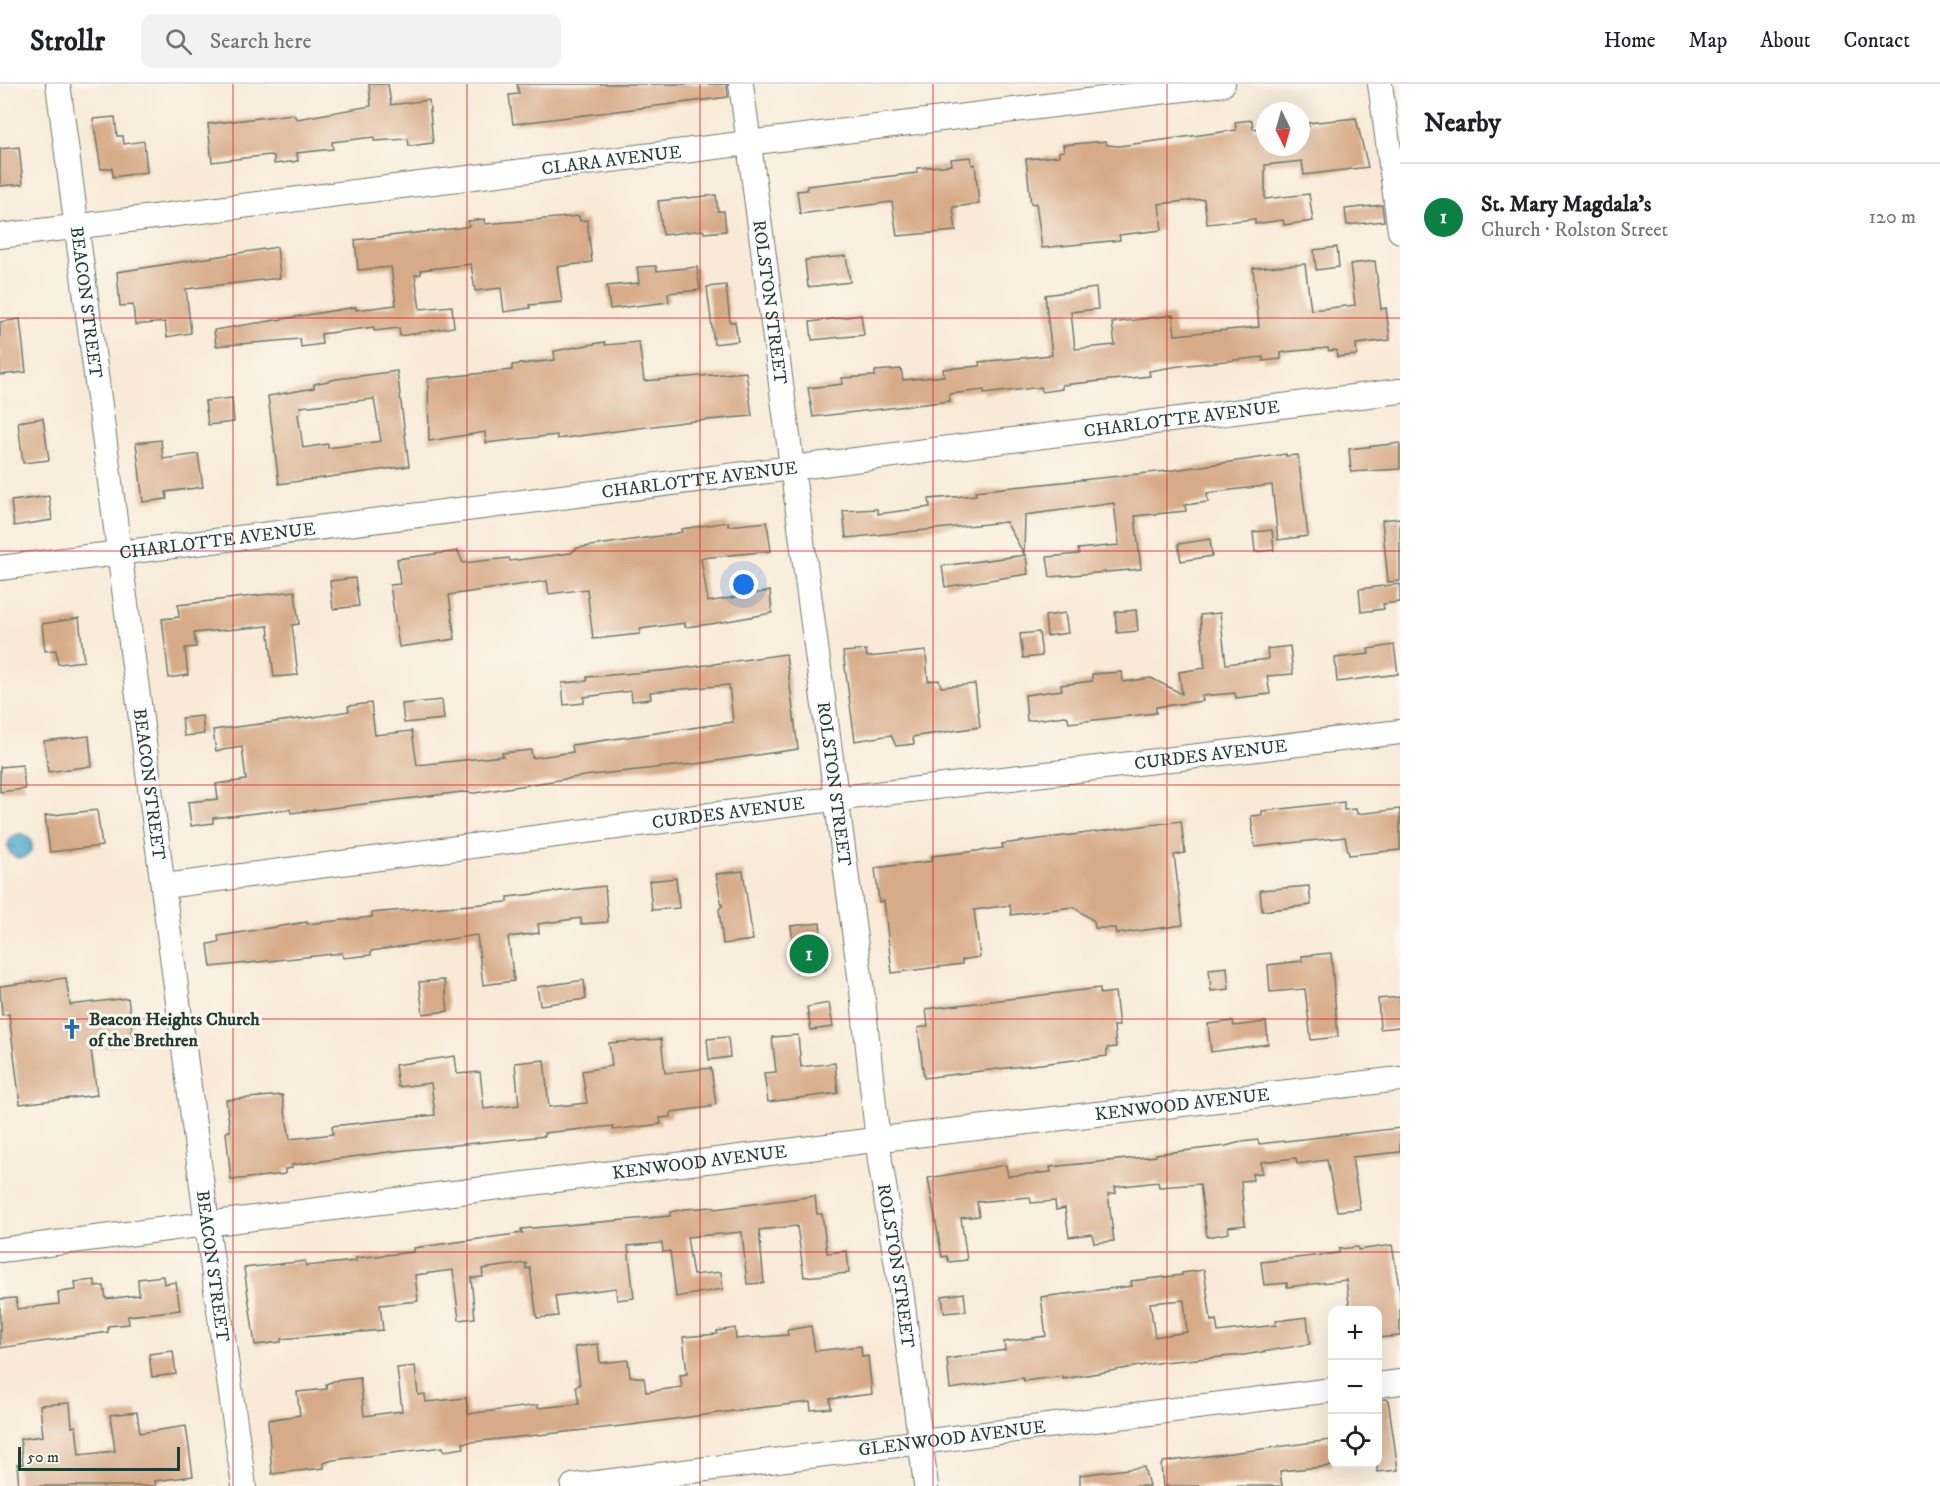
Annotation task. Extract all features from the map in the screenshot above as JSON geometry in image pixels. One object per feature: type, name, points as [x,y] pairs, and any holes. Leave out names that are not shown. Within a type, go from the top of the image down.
[{"type":"street","name":"BEACON STREET","points":[[58,84],[244,1486]]},
{"type":"street","name":"ROLSTON STREET","points":[[741,84],[862,991],[878,1140],[926,1486]]},
{"type":"street","name":"CLARA AVENUE","points":[[0,236],[1223,84]]},
{"type":"street","points":[[1380,84],[1400,231]]},
{"type":"street","name":"CHARLOTTE AVENUE","points":[[0,568],[791,466],[1400,391]]},
{"type":"street","name":"CURDES AVENUE","points":[[165,886],[835,800],[1400,732]]},
{"type":"street","name":"KENWOOD AVENUE","points":[[0,1250],[208,1226],[878,1140],[1400,1079]]},
{"type":"street","points":[[1382,1384],[1400,1382]]},
{"type":"street","name":"GLENWOOD AVENUE","points":[[573,1486],[1328,1391]]},
{"type":"water","points":[[20,834],[28,838],[32,846],[28,854],[20,858],[12,854],[8,846],[12,838]]},
{"type":"building","points":[[369,84],[388,84],[391,105],[429,100],[433,143],[409,146],[408,139],[374,141],[374,137],[332,142],[333,149],[297,153],[298,161],[274,164],[274,156],[270,155],[212,162],[208,124],[293,114],[297,119],[371,106]]},
{"type":"building","points":[[517,84],[727,84],[728,97],[513,124],[509,95],[519,94]]},
{"type":"building","points":[[115,117],[117,136],[123,136],[124,144],[144,141],[147,172],[113,177],[112,168],[101,169],[93,119]]},
{"type":"building","points":[[1356,118],[1368,167],[1304,175],[1302,161],[1265,165],[1265,199],[1309,194],[1313,221],[1284,225],[1283,220],[1255,224],[1255,219],[1207,224],[1204,199],[1159,204],[1162,230],[1119,235],[1120,240],[1042,248],[1036,203],[1031,204],[1026,159],[1059,156],[1059,152],[1064,151],[1063,145],[1106,141],[1107,145],[1119,146],[1236,130],[1235,122],[1252,120],[1253,129],[1256,129],[1256,156],[1310,156],[1310,123]]},
{"type":"building","points":[[19,147],[23,184],[0,186],[0,149]]},
{"type":"building","points":[[971,157],[972,165],[975,164],[979,204],[953,207],[956,231],[897,236],[892,202],[800,214],[797,191],[807,190],[807,186],[917,173],[917,168],[952,165],[951,159]]},
{"type":"building","points":[[716,195],[718,211],[724,211],[726,231],[704,233],[703,230],[663,235],[658,201]]},
{"type":"building","points":[[1382,205],[1384,221],[1347,225],[1345,209]]},
{"type":"building","points":[[579,216],[580,221],[587,220],[592,262],[557,267],[562,302],[529,305],[530,308],[504,312],[501,288],[475,291],[471,264],[421,270],[421,274],[415,275],[420,309],[452,306],[454,327],[400,336],[399,328],[374,331],[374,327],[321,334],[322,344],[301,347],[300,339],[216,346],[214,330],[356,307],[356,310],[396,305],[391,267],[358,270],[355,240],[459,228],[469,226],[468,221],[484,219],[485,224]]},
{"type":"building","points":[[277,247],[280,278],[186,289],[191,333],[167,337],[165,322],[135,325],[133,305],[120,306],[117,272]]},
{"type":"building","points":[[1337,247],[1339,267],[1316,270],[1314,250]]},
{"type":"building","points":[[846,256],[850,282],[808,287],[805,260]]},
{"type":"building","points":[[1375,261],[1381,309],[1386,308],[1390,340],[1356,344],[1357,355],[1337,357],[1336,350],[1329,351],[1328,348],[1284,352],[1281,353],[1281,359],[1263,361],[1263,357],[1179,366],[1149,371],[1150,376],[1062,385],[1062,389],[1042,392],[1041,387],[984,394],[984,390],[949,394],[950,401],[813,417],[808,388],[843,384],[842,378],[875,376],[875,371],[901,369],[903,380],[944,376],[943,369],[980,366],[979,362],[1052,355],[1045,295],[1096,288],[1098,309],[1071,312],[1075,349],[1115,345],[1112,323],[1173,315],[1175,335],[1259,327],[1253,268],[1305,264],[1311,310],[1355,305],[1350,264]]},
{"type":"building","points":[[656,266],[657,271],[697,267],[700,290],[668,293],[669,302],[610,309],[607,286],[639,283],[637,267]]},
{"type":"building","points":[[726,285],[730,322],[735,322],[738,341],[714,344],[707,287]]},
{"type":"building","points":[[861,315],[864,335],[812,340],[810,322]]},
{"type":"building","points":[[20,319],[26,372],[0,375],[0,322]]},
{"type":"building","points":[[605,342],[605,345],[639,342],[644,381],[746,372],[752,416],[684,422],[557,439],[557,435],[486,443],[485,432],[429,441],[428,379],[512,370],[512,365],[555,360],[554,351]]},
{"type":"building","points":[[397,371],[409,466],[279,484],[268,396],[314,388],[314,384]],"holes":[[[374,399],[381,441],[328,448],[328,444],[303,448],[298,414],[301,413],[300,407]]]},
{"type":"building","points":[[232,398],[234,422],[208,425],[205,401]]},
{"type":"building","points":[[43,418],[49,460],[23,463],[18,422]]},
{"type":"building","points":[[161,440],[163,459],[198,454],[203,487],[166,492],[167,499],[143,502],[136,443]]},
{"type":"building","points":[[1400,443],[1400,469],[1351,472],[1349,449]]},
{"type":"building","points":[[1286,454],[1286,456],[1298,455],[1308,536],[1278,540],[1272,485],[1207,493],[1208,502],[1185,505],[1186,511],[1135,516],[1141,569],[1050,577],[1047,557],[1079,554],[1078,549],[1119,545],[1114,503],[1025,515],[1024,554],[1006,522],[846,538],[843,511],[877,509],[878,514],[930,507],[929,499],[976,495],[975,491],[1167,471]]},
{"type":"building","points":[[49,496],[52,520],[14,526],[11,501]]},
{"type":"building","points":[[1400,518],[1400,581],[1388,582],[1382,520]]},
{"type":"building","points":[[728,522],[728,526],[767,522],[771,551],[701,558],[708,602],[770,591],[772,613],[711,624],[685,627],[685,623],[640,629],[640,634],[593,639],[587,589],[549,594],[547,581],[449,595],[455,639],[399,647],[390,585],[400,584],[397,559],[458,551],[463,563],[509,558],[510,561],[571,553],[577,548],[673,534],[682,532],[681,529]]},
{"type":"building","points":[[1272,530],[1274,550],[1255,552],[1253,532]]},
{"type":"building","points":[[1210,539],[1212,556],[1181,561],[1178,544]]},
{"type":"building","points":[[1026,555],[1028,574],[945,587],[942,566]]},
{"type":"building","points":[[355,578],[359,606],[333,609],[330,581]]},
{"type":"building","points":[[1400,584],[1400,602],[1383,604],[1384,609],[1361,612],[1359,589]]},
{"type":"building","points":[[295,591],[299,624],[292,625],[298,675],[274,677],[268,626],[194,633],[196,647],[185,648],[188,675],[169,678],[162,619],[179,617],[178,605]]},
{"type":"building","points":[[1136,610],[1138,631],[1117,633],[1115,612]]},
{"type":"building","points":[[1065,613],[1068,633],[1047,636],[1045,616]]},
{"type":"building","points":[[1220,613],[1226,664],[1268,659],[1267,649],[1290,646],[1293,674],[1267,676],[1270,694],[1236,698],[1235,693],[1202,696],[1203,701],[1156,707],[1156,713],[1069,723],[1068,717],[1065,716],[1027,721],[1025,695],[1062,690],[1061,685],[1092,681],[1092,674],[1122,672],[1123,682],[1151,678],[1182,694],[1179,672],[1205,668],[1200,615]]},
{"type":"building","points":[[79,618],[84,661],[58,664],[56,650],[45,651],[42,624]]},
{"type":"building","points":[[1039,632],[1042,656],[1023,658],[1020,634]]},
{"type":"building","points":[[1394,645],[1398,674],[1337,682],[1335,658],[1369,654],[1368,649]]},
{"type":"building","points":[[866,650],[867,657],[926,651],[928,681],[939,680],[941,687],[975,684],[980,727],[913,737],[914,744],[896,746],[891,735],[855,741],[843,652]]},
{"type":"building","points":[[786,654],[798,749],[703,763],[591,775],[475,793],[462,792],[291,813],[290,809],[213,818],[213,823],[191,826],[188,802],[218,799],[216,784],[246,780],[242,747],[216,751],[213,730],[314,717],[349,711],[348,706],[371,703],[375,735],[412,731],[417,765],[503,756],[502,753],[531,750],[532,758],[573,752],[572,745],[733,722],[729,685],[650,692],[651,699],[632,701],[631,691],[584,697],[584,703],[564,705],[562,683],[587,681],[587,677],[671,670]]},
{"type":"building","points":[[442,700],[444,719],[404,723],[402,704]]},
{"type":"building","points":[[202,716],[204,734],[184,736],[182,718]]},
{"type":"building","points":[[89,736],[92,766],[48,772],[44,741]]},
{"type":"building","points":[[22,765],[25,789],[0,792],[0,767]]},
{"type":"building","points":[[1344,802],[1344,810],[1356,809],[1357,814],[1400,809],[1400,850],[1349,855],[1345,837],[1255,847],[1251,816],[1262,815],[1262,811]]},
{"type":"building","points":[[97,810],[102,846],[50,852],[45,816]]},
{"type":"building","points":[[1181,821],[1185,853],[1174,855],[1183,925],[1116,934],[1115,928],[1095,928],[1094,921],[1073,907],[1011,915],[1010,905],[974,910],[980,957],[962,960],[962,964],[892,973],[884,901],[879,902],[875,868],[933,861],[932,856],[1003,848],[1002,844]]},
{"type":"building","points":[[743,871],[753,940],[723,944],[719,909],[722,906],[716,874]]},
{"type":"building","points":[[676,878],[679,908],[652,910],[649,881]]},
{"type":"building","points":[[605,886],[608,922],[581,924],[581,918],[538,924],[539,933],[508,937],[514,981],[483,985],[477,935],[371,951],[371,955],[343,958],[342,953],[211,967],[208,944],[219,942],[218,936],[307,922],[307,924],[372,917],[372,913],[508,902],[508,897]]},
{"type":"building","points":[[1309,886],[1311,905],[1262,911],[1260,890]]},
{"type":"building","points":[[820,923],[825,969],[796,972],[791,926]]},
{"type":"building","points":[[1331,953],[1338,1037],[1311,1040],[1305,989],[1270,992],[1268,965],[1302,961],[1302,956]]},
{"type":"building","points":[[1227,967],[1229,989],[1211,991],[1209,969]]},
{"type":"building","name":"Beacon Heights Church of the Brethren","points":[[66,978],[70,1005],[128,998],[134,1044],[91,1049],[97,1095],[20,1104],[9,1014],[2,1015],[0,986]]},
{"type":"building","points":[[444,980],[448,1011],[423,1014],[419,982]]},
{"type":"building","points":[[584,980],[586,999],[540,1005],[537,987]]},
{"type":"building","points":[[1100,988],[1100,994],[1115,992],[1119,1026],[1114,1026],[1116,1047],[1107,1048],[1107,1056],[924,1078],[918,1028],[928,1026],[926,1009]]},
{"type":"building","points":[[1400,997],[1400,1027],[1380,1029],[1378,999]]},
{"type":"building","points":[[829,1003],[833,1027],[811,1030],[807,1007]]},
{"type":"building","points":[[1233,1021],[1234,1026],[1266,1022],[1268,1044],[1211,1052],[1208,1024]]},
{"type":"building","points":[[798,1035],[801,1067],[835,1063],[838,1093],[768,1102],[764,1073],[776,1072],[772,1037]]},
{"type":"building","points":[[728,1037],[730,1057],[709,1060],[707,1039]]},
{"type":"building","points":[[661,1039],[665,1073],[711,1068],[716,1104],[710,1105],[711,1107],[671,1112],[671,1117],[660,1118],[661,1124],[613,1130],[613,1126],[544,1133],[545,1136],[396,1151],[292,1165],[292,1168],[285,1169],[285,1174],[231,1180],[226,1132],[230,1131],[226,1100],[282,1095],[290,1139],[333,1134],[332,1126],[435,1115],[431,1083],[398,1087],[395,1065],[455,1056],[457,1074],[480,1072],[484,1109],[519,1105],[515,1063],[544,1060],[549,1107],[587,1103],[582,1071],[612,1066],[609,1043]]},
{"type":"building","points":[[1400,1128],[1400,1152],[1352,1157],[1360,1209],[1337,1211],[1327,1160],[1297,1164],[1296,1158],[1261,1162],[1262,1173],[1252,1174],[1253,1180],[1241,1181],[1245,1225],[1228,1227],[1229,1233],[1207,1237],[1200,1184],[1159,1187],[1158,1182],[1115,1187],[1116,1193],[1108,1194],[1114,1241],[1094,1243],[1092,1234],[1069,1237],[1065,1208],[1056,1210],[1055,1201],[1031,1203],[1030,1197],[977,1202],[979,1216],[961,1218],[967,1260],[949,1262],[947,1256],[942,1257],[928,1178],[1006,1165],[1008,1176],[1051,1172],[1050,1167],[1156,1156],[1156,1154],[1226,1146],[1241,1142],[1258,1140],[1259,1144]]},
{"type":"building","points":[[815,1196],[817,1214],[822,1214],[827,1253],[847,1251],[849,1273],[804,1277],[797,1226],[759,1230],[764,1283],[747,1284],[742,1232],[687,1237],[693,1275],[721,1272],[723,1289],[676,1297],[670,1251],[663,1252],[662,1243],[628,1246],[634,1298],[617,1300],[616,1288],[555,1296],[558,1316],[537,1318],[530,1268],[526,1269],[526,1263],[482,1269],[483,1277],[471,1278],[475,1318],[459,1320],[453,1270],[415,1275],[418,1301],[380,1305],[383,1330],[281,1339],[281,1342],[255,1345],[244,1268],[305,1261],[306,1266],[356,1261],[356,1258],[414,1252],[414,1248],[522,1233],[521,1229],[670,1216],[670,1212],[685,1209],[714,1207],[715,1209]]},
{"type":"building","points":[[1392,1245],[1400,1292],[1400,1336],[1382,1338],[1382,1306],[1349,1306],[1346,1280],[1287,1287],[1287,1283],[1264,1285],[1261,1262],[1339,1253],[1339,1249],[1358,1247],[1358,1250]]},
{"type":"building","points":[[1204,1270],[1211,1321],[1216,1320],[1218,1332],[1276,1325],[1276,1321],[1307,1317],[1310,1344],[1244,1355],[1163,1362],[1063,1379],[1063,1376],[1024,1381],[1023,1378],[950,1389],[947,1359],[1005,1350],[1004,1342],[1046,1336],[1041,1297],[1132,1286],[1131,1281],[1182,1275],[1182,1273]],"holes":[[[1184,1300],[1187,1332],[1155,1337],[1150,1303]]]},
{"type":"building","points":[[163,1276],[164,1284],[176,1282],[180,1310],[128,1316],[129,1324],[108,1326],[108,1332],[0,1348],[0,1299],[16,1298],[17,1309],[59,1304],[58,1292],[76,1290],[75,1282],[95,1280],[95,1287],[104,1286],[106,1299],[139,1295],[138,1279]]},
{"type":"building","points":[[964,1293],[966,1311],[944,1313],[942,1296]]},
{"type":"building","points":[[811,1326],[815,1351],[861,1346],[862,1357],[868,1356],[872,1394],[830,1399],[831,1408],[811,1410],[810,1402],[748,1409],[631,1425],[463,1443],[464,1448],[444,1451],[443,1447],[333,1460],[324,1463],[324,1468],[272,1474],[268,1420],[300,1415],[297,1392],[327,1389],[326,1384],[334,1381],[360,1378],[364,1416],[402,1411],[397,1368],[415,1366],[418,1395],[425,1394],[426,1402],[466,1398],[468,1414],[538,1405],[538,1408],[579,1404],[576,1386],[580,1385],[575,1347],[598,1344],[600,1363],[628,1360],[630,1376],[644,1378],[646,1392],[682,1387],[680,1375],[687,1374],[683,1337],[717,1334],[717,1331],[735,1328],[736,1339],[788,1335],[787,1330]]},
{"type":"building","points":[[173,1351],[176,1374],[152,1377],[149,1354]]},
{"type":"building","points":[[1388,1399],[1398,1470],[1377,1472],[1377,1468],[1382,1468],[1382,1400]]},
{"type":"building","points":[[70,1403],[72,1427],[76,1426],[79,1455],[115,1451],[110,1415],[137,1412],[140,1433],[186,1426],[193,1476],[155,1481],[156,1486],[19,1486],[17,1464],[23,1464],[20,1439],[43,1436],[40,1405]]},
{"type":"building","points":[[1328,1440],[1328,1466],[1280,1471],[1282,1486],[1163,1486],[1161,1465],[1163,1462]]},
{"type":"building","points":[[1144,1467],[1149,1486],[1080,1486],[1080,1475]]},
{"type":"place","name":"St. Mary Magdala's","points":[[809,954]]},
{"type":"place","name":"Beacon Heights Church of the Brethren","points":[[72,1029]]}]
